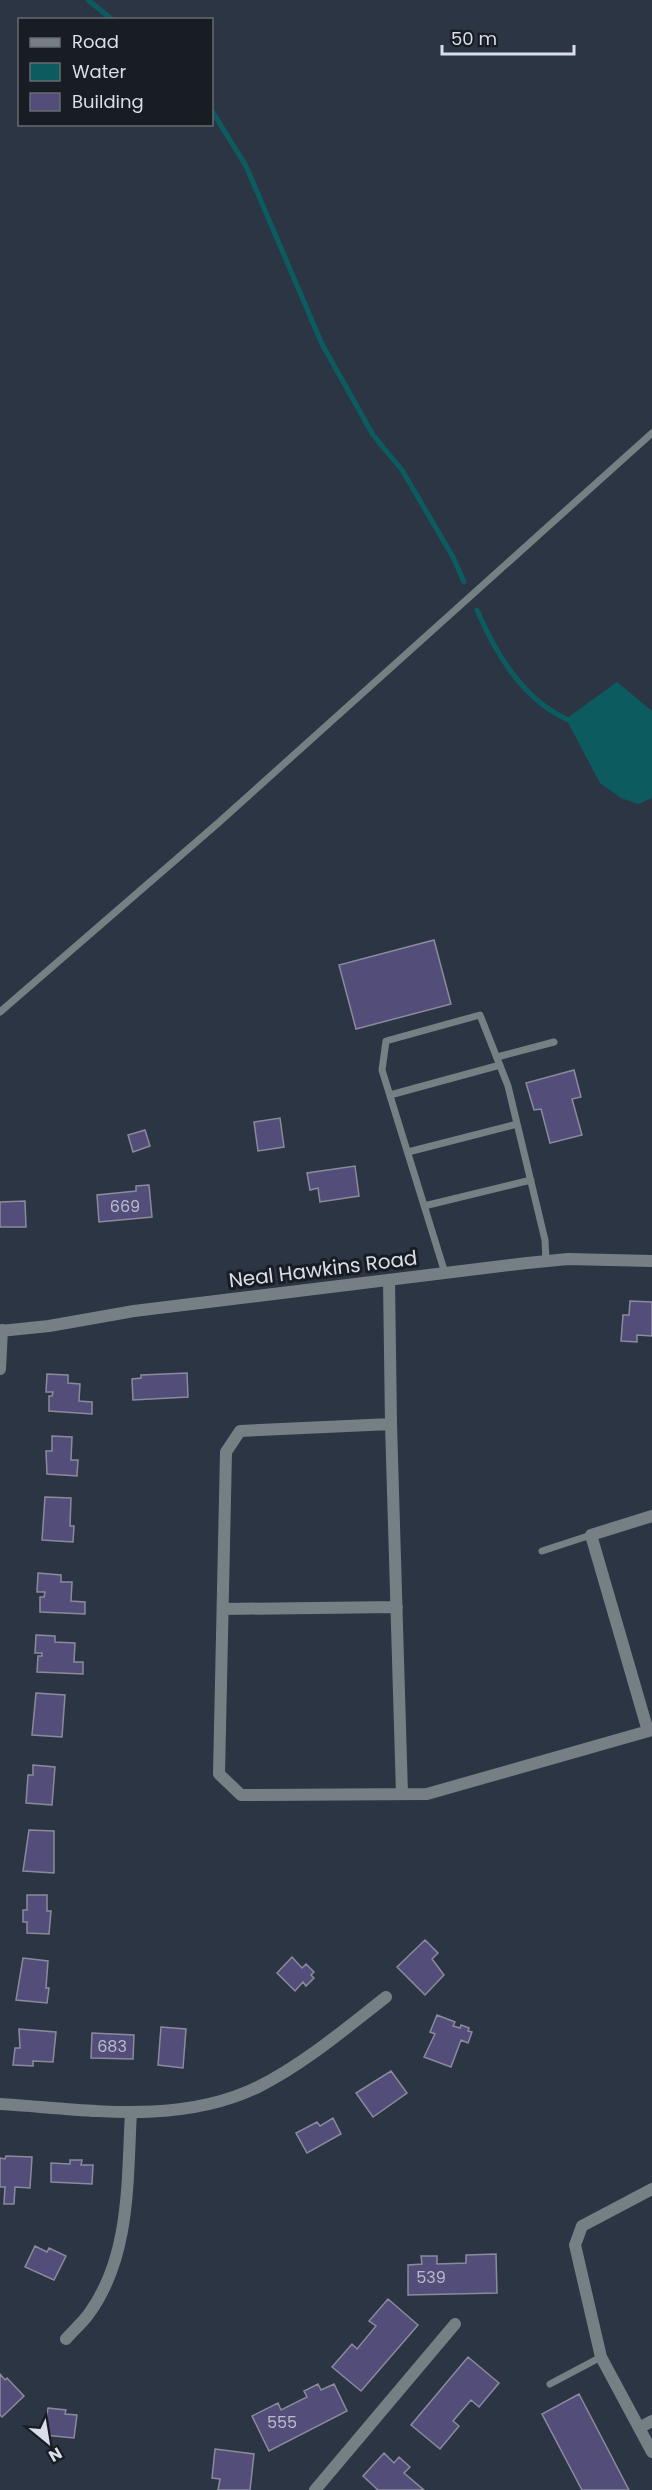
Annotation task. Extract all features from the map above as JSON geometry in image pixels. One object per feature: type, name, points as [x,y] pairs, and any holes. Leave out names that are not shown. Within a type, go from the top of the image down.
[{"type":"street","name":"Neal Hawkins Road","points":[[1,1330],[49,1326],[134,1311],[546,1261],[568,1259],[652,1261]]},
{"type":"street","points":[[389,1280],[402,1794]]},
{"type":"street","points":[[0,1370],[1,1330]]},
{"type":"street","points":[[391,1424],[240,1431],[226,1452],[219,1774],[241,1795],[427,1794],[650,1730],[591,1535],[652,1516]]},
{"type":"street","points":[[223,1609],[397,1607]]},
{"type":"street","points":[[0,2104],[131,2112],[176,2110],[216,2103],[257,2088],[297,2064],[386,1997]]},
{"type":"street","points":[[66,2339],[88,2315],[104,2287],[118,2249],[126,2208],[131,2112]]},
{"type":"street","points":[[652,2189],[582,2226],[575,2246],[601,2357],[652,2452]]},
{"type":"street","points":[[323,2487],[455,2324]]},
{"type":"street","points":[[639,2428],[652,2421]]},
{"type":"lane","points":[[0,1012],[217,824],[652,433]]},
{"type":"lane","points":[[446,1273],[382,1070],[386,1041],[480,1015],[508,1086],[545,1240],[546,1261]]},
{"type":"lane","points":[[497,1057],[554,1041]]},
{"type":"lane","points":[[390,1095],[500,1065]]},
{"type":"lane","points":[[408,1152],[517,1124]]},
{"type":"lane","points":[[424,1206],[531,1180]]},
{"type":"lane","points":[[542,1551],[591,1535]]},
{"type":"lane","points":[[550,2385],[601,2357]]},
{"type":"water","points":[[617,682],[652,711],[652,798],[638,804],[621,798],[600,783],[566,719]]},
{"type":"building","points":[[434,940],[451,1004],[356,1029],[339,965]]},
{"type":"building","points":[[574,1070],[581,1097],[572,1099],[582,1135],[550,1143],[541,1109],[534,1110],[526,1083]]},
{"type":"building","points":[[280,1118],[284,1147],[258,1151],[254,1122]]},
{"type":"building","points":[[145,1130],[150,1146],[133,1152],[128,1135]]},
{"type":"building","points":[[355,1166],[359,1196],[320,1202],[318,1188],[310,1190],[307,1173]]},
{"type":"building","points":[[149,1185],[152,1217],[99,1222],[97,1195],[136,1191],[136,1186]]},
{"type":"building","points":[[25,1201],[26,1227],[0,1227],[0,1202]]},
{"type":"building","points":[[630,1301],[652,1302],[652,1336],[637,1335],[637,1342],[621,1341],[623,1315],[629,1315]]},
{"type":"building","points":[[187,1373],[188,1397],[133,1400],[132,1379],[141,1378],[141,1375]]},
{"type":"building","points":[[47,1374],[68,1375],[68,1383],[80,1384],[79,1401],[92,1402],[92,1414],[49,1411],[49,1396],[52,1396],[53,1392],[46,1392]]},
{"type":"building","points":[[52,1436],[72,1437],[71,1460],[78,1460],[77,1476],[47,1474],[46,1451],[52,1451]]},
{"type":"building","points":[[45,1497],[71,1498],[70,1526],[74,1526],[73,1542],[42,1540]]},
{"type":"building","points":[[38,1573],[61,1575],[61,1582],[72,1582],[71,1601],[85,1602],[85,1614],[40,1612],[40,1597],[44,1597],[45,1592],[37,1592]]},
{"type":"building","points":[[36,1635],[55,1636],[55,1642],[75,1643],[74,1662],[83,1662],[83,1674],[37,1672],[38,1656],[42,1656],[42,1653],[35,1653]]},
{"type":"building","points":[[36,1693],[65,1695],[62,1737],[32,1735]]},
{"type":"building","points":[[33,1765],[55,1767],[52,1805],[26,1803],[28,1775],[33,1775]]},
{"type":"building","points":[[29,1830],[54,1831],[54,1873],[23,1871]]},
{"type":"building","points":[[27,1895],[47,1895],[47,1911],[51,1911],[49,1934],[27,1933],[27,1922],[23,1922],[23,1910],[27,1910]]},
{"type":"building","points":[[425,1940],[438,1953],[432,1959],[444,1975],[425,1995],[397,1967]]},
{"type":"building","points":[[292,1957],[302,1968],[306,1964],[314,1972],[311,1975],[314,1978],[306,1986],[303,1982],[295,1991],[277,1973]]},
{"type":"building","points":[[23,1958],[48,1961],[47,2003],[16,2000]]},
{"type":"building","points":[[437,2015],[455,2022],[453,2026],[460,2028],[461,2025],[472,2032],[468,2043],[461,2040],[451,2067],[424,2057],[435,2034],[430,2032]]},
{"type":"building","points":[[161,2027],[186,2029],[183,2068],[158,2065]]},
{"type":"building","points":[[19,2029],[56,2032],[53,2062],[33,2061],[33,2066],[13,2065],[15,2048],[20,2048]]},
{"type":"building","points":[[92,2033],[134,2035],[133,2059],[91,2058]]},
{"type":"building","points":[[391,2071],[407,2093],[373,2117],[356,2093]]},
{"type":"building","points":[[333,2118],[341,2134],[307,2153],[296,2133],[317,2122],[320,2126]]},
{"type":"building","points":[[6,2156],[32,2157],[30,2188],[15,2187],[14,2204],[4,2204],[5,2187],[0,2187],[0,2158],[5,2159]]},
{"type":"building","points":[[70,2160],[82,2160],[81,2165],[93,2165],[92,2184],[51,2182],[51,2163],[70,2164]]},
{"type":"building","points":[[35,2246],[47,2252],[49,2248],[66,2256],[54,2280],[25,2267]]},
{"type":"building","points":[[496,2254],[497,2293],[408,2295],[408,2265],[422,2264],[421,2256],[437,2256],[437,2264],[466,2263],[466,2255]]},
{"type":"building","points":[[388,2299],[418,2325],[361,2391],[332,2367],[352,2344],[357,2349],[376,2326],[369,2321]]},
{"type":"building","points":[[468,2357],[499,2383],[479,2407],[471,2400],[453,2421],[459,2426],[440,2449],[411,2425]]},
{"type":"building","points":[[0,2374],[24,2396],[2,2417],[0,2415]]},
{"type":"building","points":[[318,2384],[321,2390],[334,2384],[347,2411],[269,2451],[252,2416],[278,2403],[281,2410],[307,2397],[304,2391]]},
{"type":"building","points":[[579,2394],[629,2490],[582,2490],[542,2414]]},
{"type":"building","points":[[48,2408],[66,2410],[65,2414],[77,2415],[74,2438],[44,2435]]},
{"type":"building","points":[[215,2449],[254,2454],[250,2490],[218,2490],[220,2479],[212,2478]]},
{"type":"building","points":[[384,2453],[394,2463],[399,2457],[410,2467],[404,2473],[424,2490],[378,2490],[363,2476]]},
{"type":"waterway","points":[[88,0],[110,18]]},
{"type":"waterway","points":[[213,113],[246,166],[322,344],[373,435],[402,470],[453,557],[464,582]]},
{"type":"waterway","points":[[477,610],[493,643],[514,675],[539,702],[554,713],[571,721]]}]
